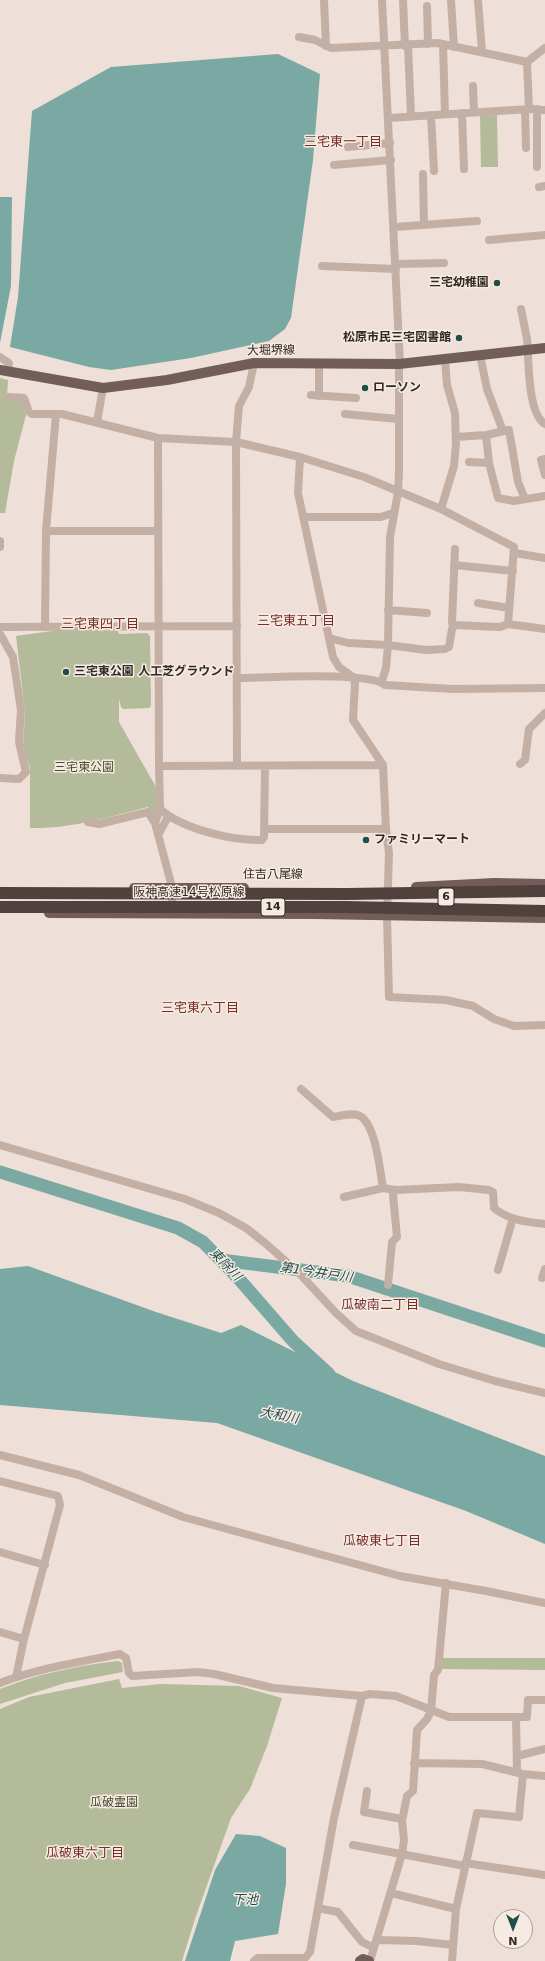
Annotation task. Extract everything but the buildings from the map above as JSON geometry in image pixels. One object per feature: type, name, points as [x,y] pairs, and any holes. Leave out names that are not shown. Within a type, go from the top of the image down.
[{"type":"highway","name":"阪神高速14号松原線","points":[[0,893],[347,894],[545,891]]},
{"type":"highway","name":"6","points":[[347,894],[545,899]]},
{"type":"highway","name":"阪神高速14号松原線","points":[[0,907],[338,907],[545,911]]},
{"type":"main road","name":"大堀堺線","points":[[4,370],[103,388],[183,378],[254,363],[400,364],[545,348]]},
{"type":"main road","name":"住吉八尾線","points":[[0,889],[172,887],[388,889],[494,883],[545,884]]},
{"type":"main road","points":[[0,913],[172,913],[545,918]]},
{"type":"main road","points":[[360,1961],[363,1959],[369,1961]]},
{"type":"street","points":[[324,0],[326,46]]},
{"type":"street","points":[[382,0],[400,364],[398,492],[390,536],[388,645],[386,668],[382,682]]},
{"type":"street","points":[[403,0],[411,116]]},
{"type":"street","points":[[451,0],[454,47]]},
{"type":"street","points":[[478,0],[482,52]]},
{"type":"street","points":[[427,6],[428,44]]},
{"type":"street","points":[[299,37],[315,40],[331,48],[443,44],[527,62]]},
{"type":"street","points":[[443,44],[445,114]]},
{"type":"street","points":[[527,62],[545,48]]},
{"type":"street","points":[[527,62],[534,109],[537,167]]},
{"type":"street","points":[[473,86],[474,112]]},
{"type":"street","points":[[389,118],[534,109]]},
{"type":"street","points":[[526,148],[534,109]]},
{"type":"street","points":[[462,113],[464,169]]},
{"type":"street","points":[[431,115],[434,171]]},
{"type":"street","points":[[348,147],[390,143]]},
{"type":"street","points":[[334,165],[391,160]]},
{"type":"street","points":[[423,174],[424,225]]},
{"type":"street","points":[[394,227],[477,221]]},
{"type":"street","points":[[489,240],[545,235]]},
{"type":"street","points":[[322,266],[396,267],[444,263]]},
{"type":"street","points":[[521,309],[528,350],[533,402],[537,416],[545,424]]},
{"type":"street","points":[[480,355],[487,389],[503,431]]},
{"type":"street","points":[[0,357],[9,363],[4,370]]},
{"type":"street","points":[[441,509],[454,466],[456,437],[455,413],[447,385],[445,359]]},
{"type":"street","points":[[237,766],[236,442],[239,406],[249,387],[254,363]]},
{"type":"street","points":[[319,364],[315,395],[356,398]]},
{"type":"street","points":[[97,422],[103,388]]},
{"type":"street","points":[[9,397],[24,398],[29,412],[32,414],[56,414],[97,422],[158,438],[236,442],[300,457],[364,476],[398,492],[441,509],[514,547],[508,624]]},
{"type":"street","points":[[45,627],[46,531],[56,414]]},
{"type":"street","points":[[345,414],[398,419]]},
{"type":"street","points":[[456,437],[486,435],[509,430],[518,482],[525,499]]},
{"type":"street","points":[[486,435],[489,463],[498,498],[514,501],[545,496]]},
{"type":"street","points":[[155,823],[160,809],[158,438]]},
{"type":"street","points":[[300,457],[298,493],[333,657],[338,667],[353,677],[355,683],[353,720],[383,765],[386,829],[389,853],[387,916],[389,997],[446,1000],[474,1006],[494,1019],[514,1026],[545,1025]]},
{"type":"street","points":[[545,459],[541,460],[545,475]]},
{"type":"street","points":[[469,462],[489,463]]},
{"type":"street","points":[[303,517],[381,517],[393,513]]},
{"type":"street","points":[[46,531],[158,531]]},
{"type":"street","points":[[0,541],[0,547]]},
{"type":"street","points":[[330,638],[348,643],[388,645],[426,650],[445,649],[448,647],[453,627],[455,549]]},
{"type":"street","points":[[514,553],[545,558]]},
{"type":"street","points":[[454,565],[513,571]]},
{"type":"street","points":[[478,603],[509,608]]},
{"type":"street","points":[[388,610],[427,613]]},
{"type":"street","points":[[453,627],[455,625],[500,627],[508,624],[545,628]]},
{"type":"street","points":[[0,628],[237,626]]},
{"type":"street","points":[[0,634],[13,658],[21,710],[19,742],[26,772],[19,779],[0,778]]},
{"type":"street","points":[[237,678],[353,677],[382,682],[385,685],[453,689],[545,688]]},
{"type":"street","points":[[520,764],[525,760],[529,729],[545,712]]},
{"type":"street","points":[[159,766],[383,765]]},
{"type":"street","points":[[160,809],[168,817],[206,832],[244,840],[262,840],[264,837],[265,766]]},
{"type":"street","points":[[88,822],[99,824],[148,810],[155,823],[172,887],[172,913]]},
{"type":"street","points":[[158,835],[168,817]]},
{"type":"street","points":[[264,829],[386,829]]},
{"type":"street","points":[[301,1089],[333,1117],[354,1114],[361,1116],[373,1134],[383,1188]]},
{"type":"street","points":[[0,1144],[185,1199],[219,1213],[246,1228],[265,1243],[299,1273],[336,1313],[356,1331],[439,1364],[495,1381],[545,1393]]},
{"type":"street","points":[[344,1197],[383,1188],[395,1190],[459,1186],[493,1192],[494,1208],[501,1214],[513,1218],[545,1224]]},
{"type":"street","points":[[388,1285],[392,1242],[397,1237],[393,1195],[395,1190]]},
{"type":"street","points":[[498,1270],[513,1218]]},
{"type":"street","points":[[542,1278],[545,1269]]},
{"type":"street","points":[[0,1455],[79,1476],[183,1517],[400,1576],[446,1583],[545,1603]]},
{"type":"street","points":[[0,1481],[58,1496],[60,1504],[45,1565],[24,1638],[16,1677]]},
{"type":"street","points":[[0,1552],[45,1565]]},
{"type":"street","points":[[369,1961],[402,1854],[404,1840],[402,1819],[407,1796],[413,1791],[417,1730],[427,1719],[431,1710],[434,1675],[438,1670],[446,1583]]},
{"type":"street","points":[[0,1632],[24,1638]]},
{"type":"street","points":[[0,1683],[57,1666],[120,1654],[126,1658],[129,1673],[132,1676],[206,1673],[273,1688],[362,1696],[370,1694],[396,1696],[449,1717],[527,1717],[528,1700],[545,1700]]},
{"type":"street","points":[[254,1961],[258,1958],[305,1958],[310,1952],[334,1818],[362,1696]]},
{"type":"street","points":[[452,1961],[456,1909],[477,1813],[519,1817],[520,1773],[517,1756],[516,1717]]},
{"type":"street","points":[[517,1756],[545,1749]]},
{"type":"street","points":[[414,1763],[482,1764],[520,1773],[545,1776]]},
{"type":"street","points":[[367,1791],[364,1812],[402,1819]]},
{"type":"street","points":[[354,1845],[465,1865],[545,1876]]},
{"type":"street","points":[[391,1893],[456,1909]]},
{"type":"street","points":[[318,1908],[338,1912],[362,1942],[375,1944],[416,1941],[453,1944]]},
{"type":"green space","points":[[497,115],[498,167],[481,167],[480,116]]},
{"type":"green space","points":[[0,378],[8,380],[7,399],[21,400],[26,415],[14,461],[5,513],[0,513]]},
{"type":"green space","name":"三宅東公園","points":[[59,630],[118,631],[119,634],[147,633],[150,636],[151,706],[149,708],[123,709],[119,699],[119,722],[156,787],[158,800],[154,818],[148,807],[61,827],[30,828],[30,768],[23,747],[25,712],[16,636]]},
{"type":"green space","points":[[440,1658],[545,1658],[545,1670],[440,1669]]},
{"type":"green space","points":[[118,1661],[122,1663],[123,1672],[65,1683],[0,1704],[0,1689],[58,1671]]},
{"type":"green space","name":"瓜破霊園","points":[[119,1679],[122,1688],[160,1684],[239,1686],[282,1698],[267,1746],[250,1789],[231,1818],[195,1919],[182,1961],[0,1961],[0,1709],[29,1697]]},
{"type":"water","points":[[278,54],[320,74],[313,160],[291,318],[285,329],[269,341],[191,358],[111,370],[89,367],[10,347],[18,297],[32,111],[111,67]]},
{"type":"water","points":[[0,197],[12,197],[11,286],[0,343]]},
{"type":"water","name":"大和川","points":[[28,1266],[156,1312],[221,1333],[241,1325],[353,1381],[545,1456],[545,1544],[466,1511],[217,1423],[0,1405],[0,1269]]},
{"type":"water","name":"下池","points":[[236,1834],[260,1836],[286,1848],[286,1884],[278,1934],[235,1941],[230,1961],[185,1961],[215,1870]]},
{"type":"waterway","name":"東除川","points":[[0,1172],[178,1228],[203,1242],[239,1279],[293,1341],[329,1374]]},
{"type":"waterway","name":"第1今井戸川","points":[[221,1260],[348,1276],[545,1341]]},
{"type":"place","name":"三宅幼稚園","points":[[497,283]]},
{"type":"place","name":"松原市民三宅図書館","points":[[459,338]]},
{"type":"place","name":"ローソン","points":[[365,388]]},
{"type":"place","name":"三宅東公園 人工芝グラウンド","points":[[66,672]]},
{"type":"place","name":"ファミリーマート","points":[[366,840]]},
{"type":"district","name":"三宅東一丁目","points":[[343,143]]},
{"type":"district","name":"三宅東五丁目","points":[[296,622]]},
{"type":"district","name":"三宅東四丁目","points":[[100,625]]},
{"type":"district","name":"三宅東六丁目","points":[[200,1009]]},
{"type":"district","name":"瓜破南二丁目","points":[[380,1306]]},
{"type":"district","name":"瓜破東七丁目","points":[[382,1542]]},
{"type":"district","name":"瓜破東六丁目","points":[[85,1854]]}]
